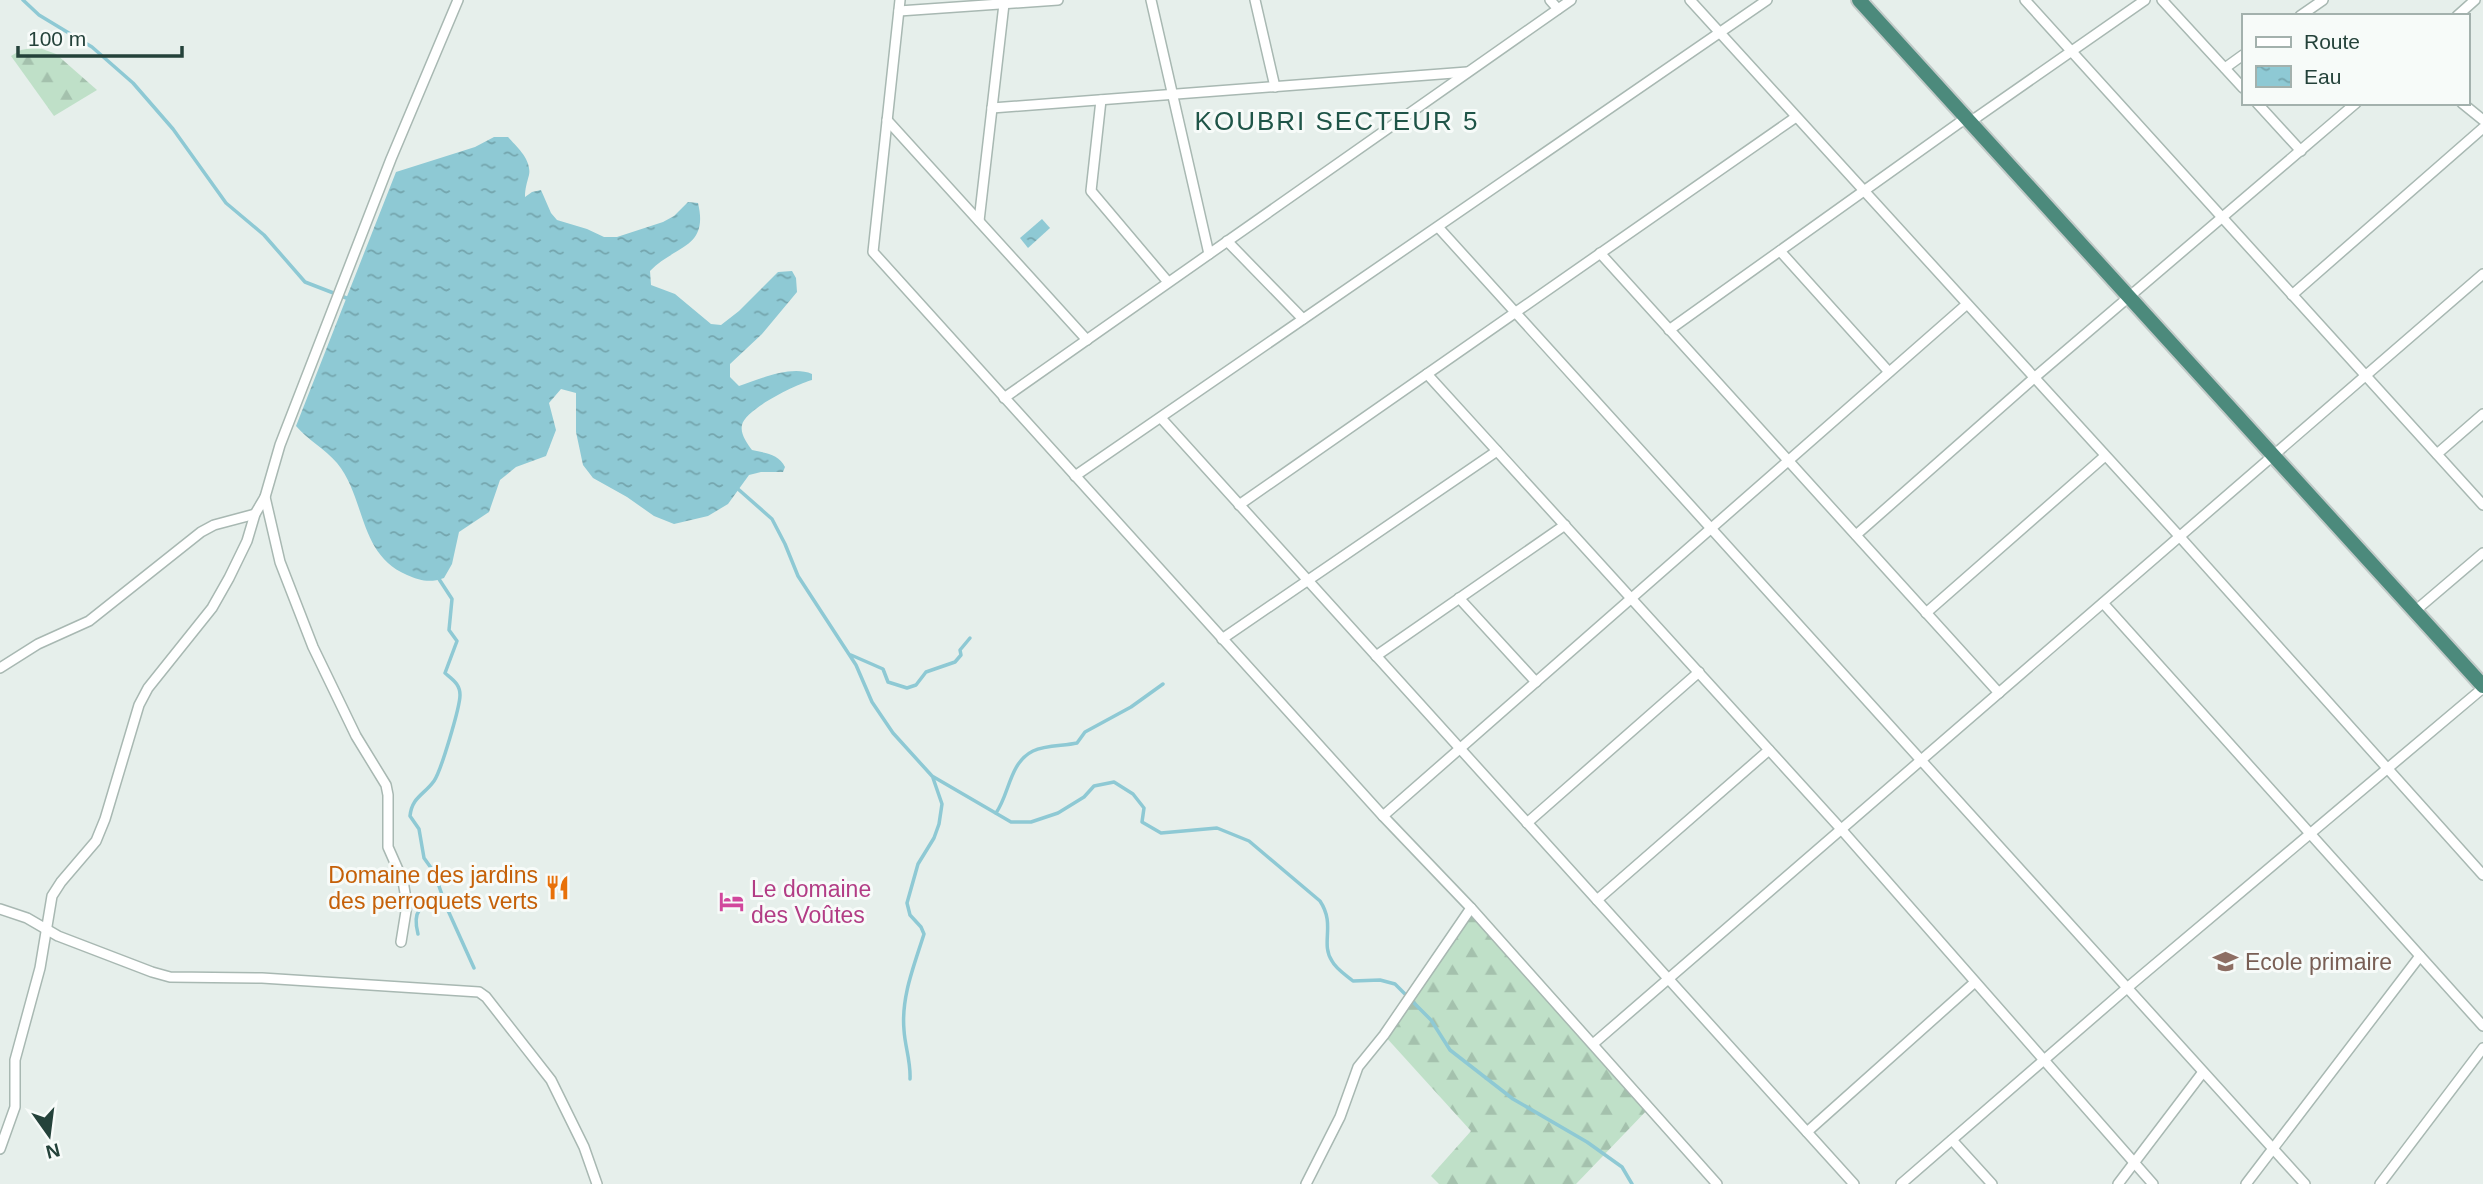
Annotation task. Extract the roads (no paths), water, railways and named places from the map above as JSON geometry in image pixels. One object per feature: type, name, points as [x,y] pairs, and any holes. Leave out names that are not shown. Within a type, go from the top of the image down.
[{"type":"highway","points":[[1859,0],[2483,687]]},
{"type":"street","points":[[0,1149],[15,1107],[15,1060],[40,968],[52,896],[96,841],[139,705],[148,688],[212,608],[247,541],[265,496],[279,445],[391,159],[458,0]]},
{"type":"street","points":[[900,0],[873,252],[1383,816],[1471,908],[1717,1184]]},
{"type":"street","points":[[899,10],[1058,0]]},
{"type":"street","points":[[1151,0],[1209,254]]},
{"type":"street","points":[[1255,0],[1275,87]]},
{"type":"street","points":[[1550,0],[1558,9]]},
{"type":"street","points":[[1004,398],[1571,0]]},
{"type":"street","points":[[1689,0],[2180,537],[2483,875]]},
{"type":"street","points":[[1075,476],[1767,0]]},
{"type":"street","points":[[2025,0],[2483,505]]},
{"type":"street","points":[[1669,330],[1864,191],[2146,0]]},
{"type":"street","points":[[2162,0],[2242,87]]},
{"type":"street","points":[[2303,14],[2323,0]]},
{"type":"street","points":[[2459,14],[2475,0]]},
{"type":"street","points":[[979,221],[1004,4]]},
{"type":"street","points":[[2225,68],[2242,56]]},
{"type":"street","points":[[992,108],[1468,72]]},
{"type":"street","points":[[1101,100],[1091,191],[1168,282]]},
{"type":"street","points":[[2259,105],[2301,150]]},
{"type":"street","points":[[1856,535],[2034,378],[2354,105]]},
{"type":"street","points":[[2464,105],[2483,120]]},
{"type":"street","points":[[1239,505],[1796,117]]},
{"type":"street","points":[[887,120],[1087,340]]},
{"type":"street","points":[[2292,295],[2483,128]]},
{"type":"street","points":[[1438,227],[2305,1184]]},
{"type":"street","points":[[1227,241],[1303,319]]},
{"type":"street","points":[[1780,251],[1889,372]]},
{"type":"street","points":[[1600,253],[1999,693]]},
{"type":"street","points":[[1593,1044],[2483,274]]},
{"type":"street","points":[[1383,816],[1967,304]]},
{"type":"street","points":[[1427,374],[1841,830],[2153,1184]]},
{"type":"street","points":[[2437,454],[2483,414]]},
{"type":"street","points":[[1161,418],[1854,1184]]},
{"type":"street","points":[[1222,639],[1497,451]]},
{"type":"street","points":[[1926,613],[2105,456]]},
{"type":"street","points":[[265,496],[280,562],[313,647],[356,736],[386,785],[388,847],[403,881],[407,905],[401,942]]},
{"type":"street","points":[[0,668],[38,645],[89,621],[201,532],[214,525],[256,514]]},
{"type":"street","points":[[1376,656],[1565,525]]},
{"type":"street","points":[[2415,611],[2483,553]]},
{"type":"street","points":[[1459,598],[1536,682]]},
{"type":"street","points":[[2103,603],[2483,1026]]},
{"type":"street","points":[[1527,823],[1699,672]]},
{"type":"street","points":[[1901,1184],[2127,988],[2483,687]]},
{"type":"street","points":[[1597,900],[1769,750]]},
{"type":"street","points":[[1307,1184],[1340,1117],[1359,1067],[1471,908]]},
{"type":"street","points":[[0,909],[27,918],[70,940],[170,977],[262,978],[479,992],[551,1080],[584,1147],[597,1184]]},
{"type":"street","points":[[2246,1184],[2420,956]]},
{"type":"street","points":[[1807,1132],[1975,982]]},
{"type":"street","points":[[2380,1184],[2483,1048]]},
{"type":"street","points":[[2118,1184],[2203,1072]]},
{"type":"street","points":[[1952,1140],[1992,1184]]},
{"type":"water","points":[[494,137],[508,137],[526,159],[529,175],[525,197],[541,190],[557,220],[604,237],[617,237],[663,222],[674,216],[688,202],[698,203],[699,229],[694,238],[650,271],[651,285],[675,294],[711,324],[721,325],[778,272],[792,271],[796,278],[797,292],[762,334],[730,364],[730,377],[739,386],[795,371],[812,374],[812,380],[795,386],[762,405],[745,419],[742,425],[743,435],[752,450],[779,459],[785,467],[783,472],[749,475],[728,504],[708,516],[674,524],[654,516],[593,478],[583,465],[576,432],[576,393],[561,389],[549,403],[556,430],[546,456],[516,467],[500,480],[489,512],[459,532],[452,564],[444,578],[426,581],[391,566],[379,554],[353,492],[337,463],[296,426],[396,172],[475,147]]},
{"type":"water","points":[[1042,219],[1050,228],[1028,248],[1020,238]]},
{"type":"waterway","points":[[23,0],[39,15],[92,47],[133,83],[173,129],[226,203],[264,235],[305,282],[349,299]]},
{"type":"waterway","points":[[738,489],[772,519],[798,576],[856,665],[872,702],[893,733],[932,776],[1011,822],[1031,822],[1058,813],[1084,797],[1094,786],[1114,782],[1133,794],[1144,808],[1142,822],[1161,833],[1217,828],[1249,841],[1320,901],[1327,918],[1327,947],[1339,969],[1353,981],[1380,980],[1395,984],[1431,1020],[1450,1050],[1513,1099],[1587,1142],[1622,1167],[1632,1184]]},
{"type":"waterway","points":[[437,576],[452,599],[449,630],[457,641],[445,673],[457,685],[460,695],[454,725],[437,775],[416,800],[410,816],[419,829],[424,858],[434,872],[474,968]]},
{"type":"waterway","points":[[851,655],[883,669],[888,682],[907,688],[916,685],[926,672],[955,662],[961,655],[960,650],[970,638]]},
{"type":"waterway","points":[[996,813],[1014,771],[1025,756],[1044,748],[1077,743],[1085,732],[1131,707],[1163,684]]},
{"type":"waterway","points":[[910,1079],[904,1006],[924,934],[910,915],[907,903],[918,864],[939,824],[942,804],[933,778]]},
{"type":"waterway","points":[[418,934],[416,918],[420,909],[444,898]]},
{"type":"place","name":"Domaine des jardins des perroquets verts","points":[[558,888]]},
{"type":"place","name":"Le domaine des Voûtes","points":[[731,902]]},
{"type":"place","name":"Ecole primaire","points":[[2225,962]]},
{"type":"district","name":"KOUBRI SECTEUR 5","points":[[1337,121]]}]
